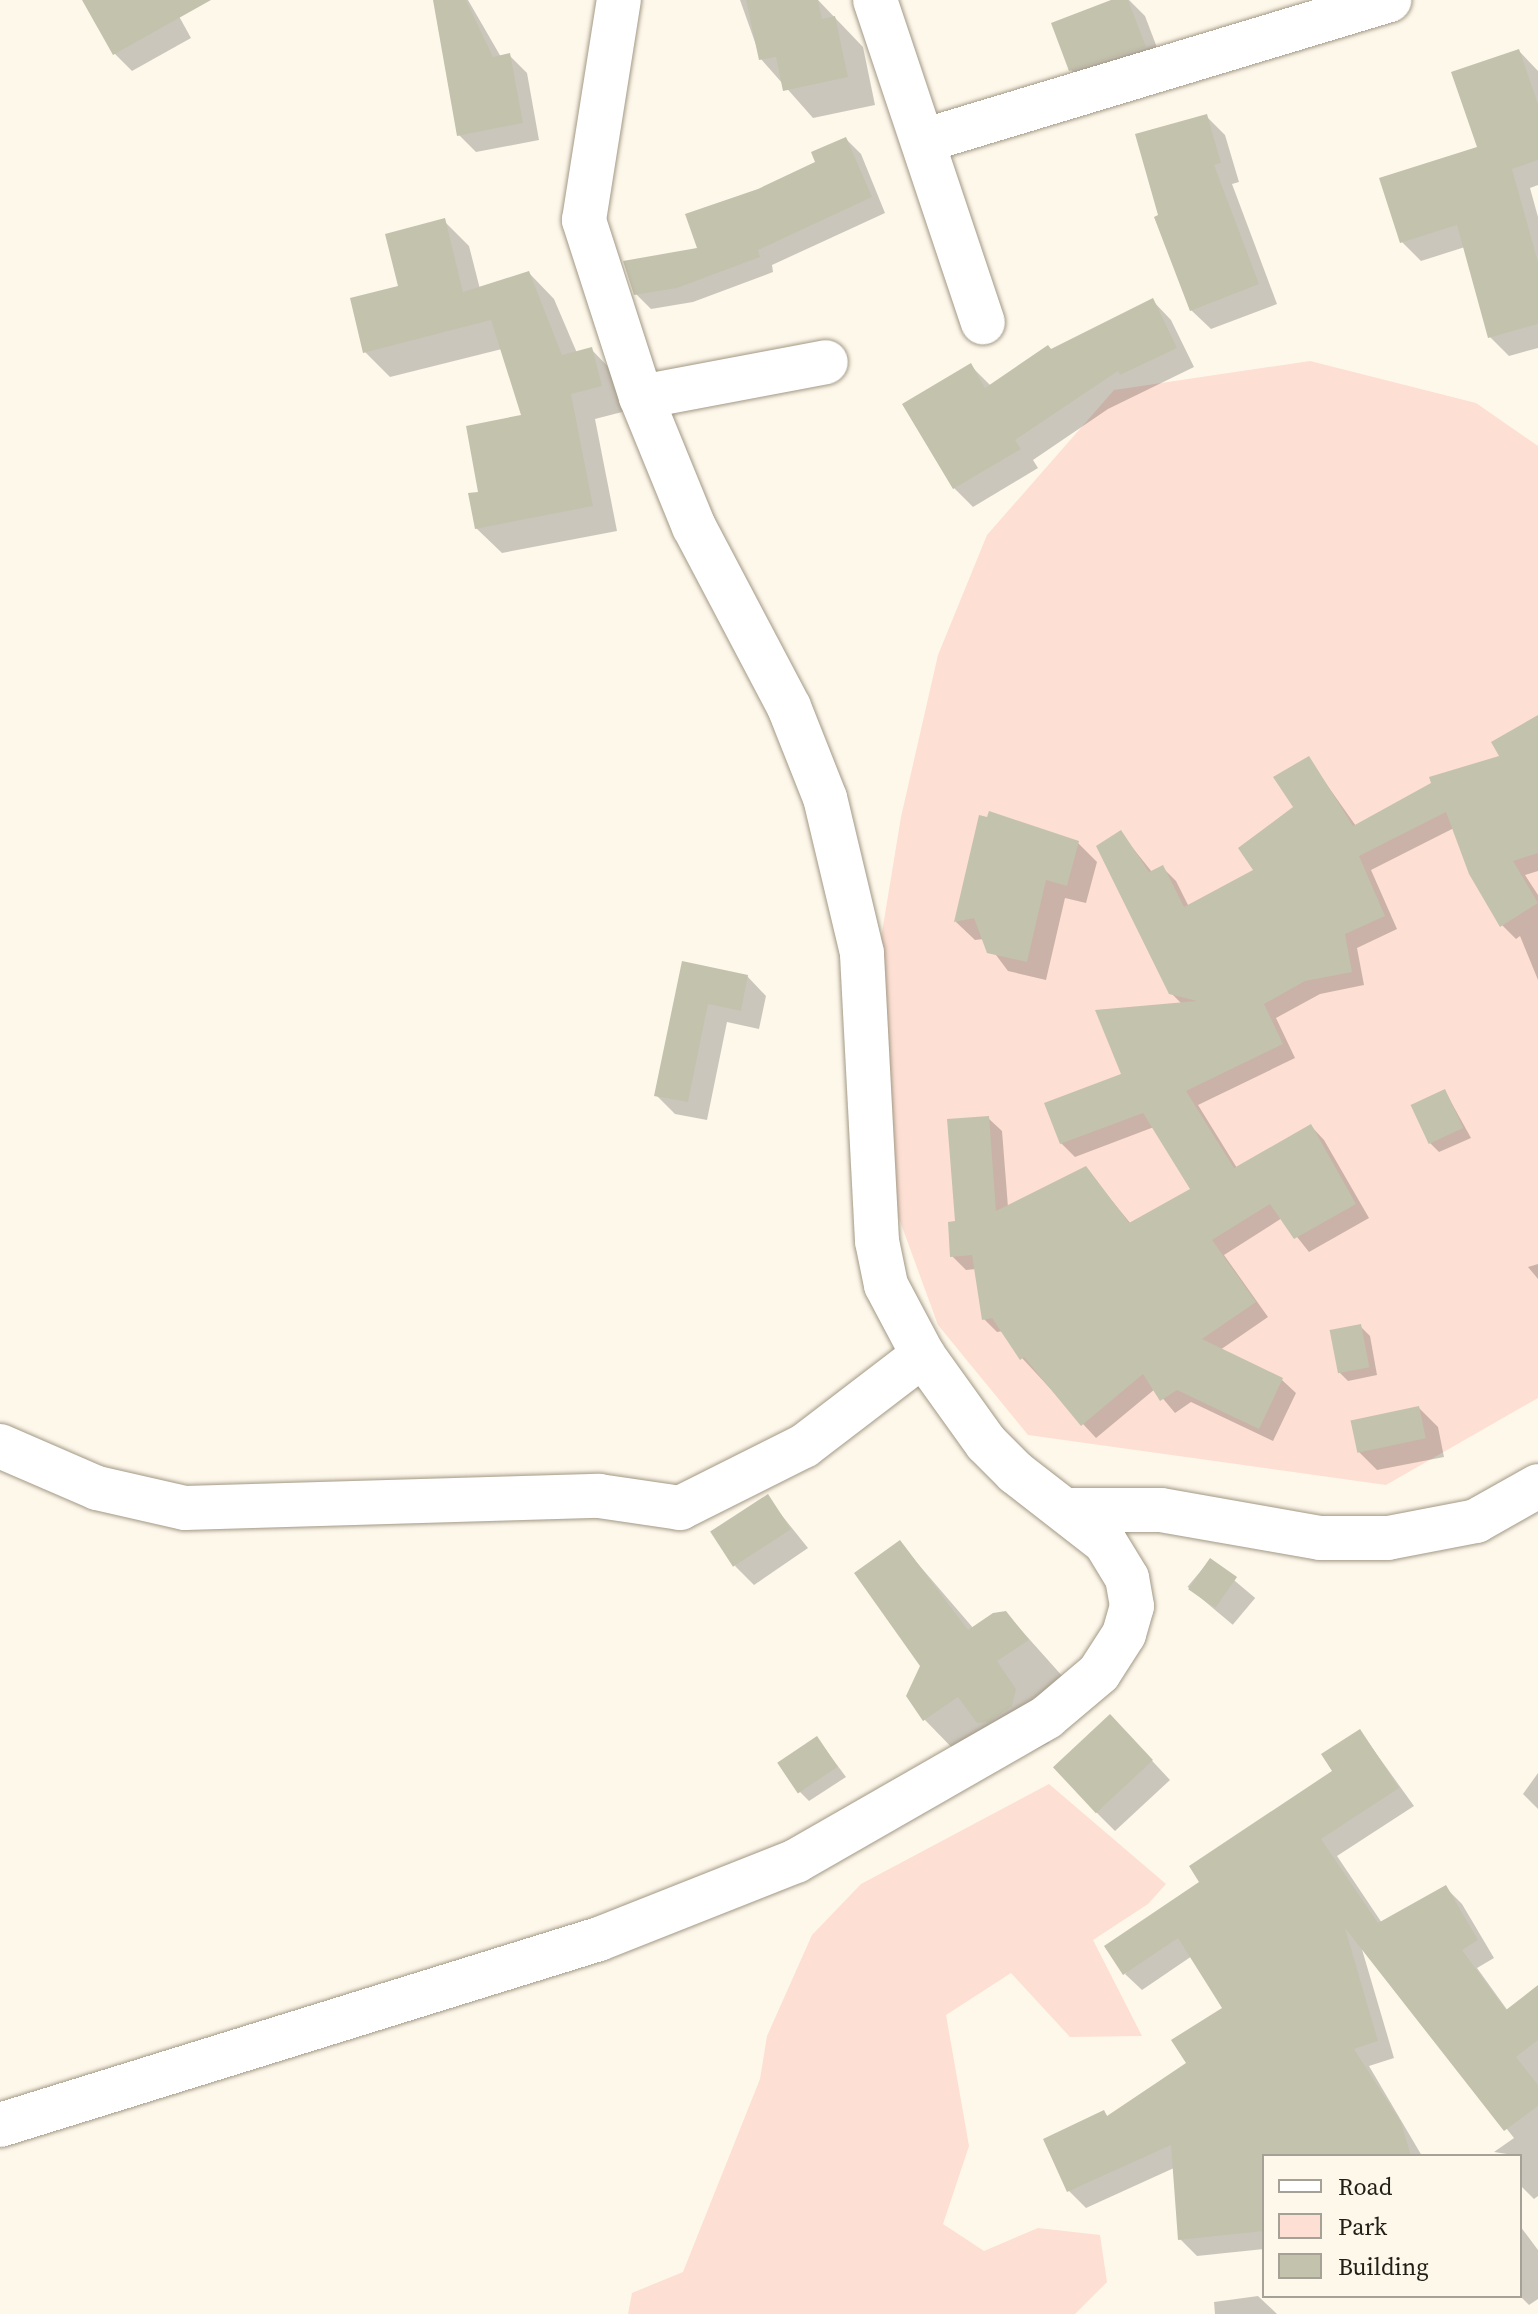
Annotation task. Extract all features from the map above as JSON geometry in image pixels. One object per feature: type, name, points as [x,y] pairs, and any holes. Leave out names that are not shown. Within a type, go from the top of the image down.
[{"type":"street","points":[[0,2125],[696,1904],[796,1861],[948,1778],[1047,1717],[1099,1673],[1124,1634],[1132,1606],[1127,1578],[1105,1542],[1068,1510],[1016,1473],[986,1443],[923,1355],[886,1285],[877,1241],[862,953],[825,798],[789,707],[694,527],[641,397],[584,220],[619,0]]},
{"type":"street","points":[[875,0],[926,140],[983,322]]},
{"type":"street","points":[[926,140],[1389,0]]},
{"type":"street","points":[[641,397],[826,362]]},
{"type":"street","points":[[0,1446],[97,1488],[185,1508],[599,1496],[680,1508],[804,1446],[923,1355]]},
{"type":"street","points":[[1068,1510],[1161,1510],[1320,1538],[1388,1538],[1476,1521],[1538,1486]]},
{"type":"green space","points":[[1310,361],[1476,403],[1538,446],[1538,1398],[1386,1485],[1028,1435],[938,1325],[882,1172],[874,981],[901,817],[938,655],[987,535],[1114,390]]},
{"type":"green space","points":[[1049,1784],[1166,1884],[1148,1904],[1093,1940],[1142,2036],[1070,2037],[1011,1973],[946,2015],[969,2146],[943,2224],[984,2251],[1038,2228],[1100,2235],[1107,2282],[1075,2314],[628,2314],[632,2293],[683,2272],[760,2079],[767,2036],[812,1935],[861,1884]]},
{"type":"building","points":[[82,0],[211,0],[113,55]]},
{"type":"building","points":[[433,0],[466,0],[493,57],[510,53],[523,123],[457,136]]},
{"type":"building","points":[[746,0],[818,0],[822,19],[835,16],[848,77],[783,91],[776,57],[759,60]]},
{"type":"building","points":[[1111,0],[1128,0],[1146,47],[1069,71],[1051,23]]},
{"type":"building","points":[[1519,49],[1538,104],[1538,160],[1512,169],[1538,262],[1538,324],[1488,338],[1457,225],[1400,243],[1379,178],[1477,147],[1451,72]]},
{"type":"building","points":[[1207,114],[1221,163],[1214,165],[1259,284],[1190,311],[1154,217],[1158,215],[1135,134]]},
{"type":"building","points":[[846,137],[872,197],[758,250],[760,257],[677,288],[634,295],[623,261],[697,248],[685,214],[758,189],[815,162],[811,152]]},
{"type":"building","points":[[445,218],[463,292],[529,271],[562,355],[592,347],[602,386],[571,394],[593,506],[475,529],[468,493],[478,492],[466,426],[521,415],[491,320],[363,353],[350,298],[398,286],[385,234]]},
{"type":"building","points":[[1153,298],[1177,348],[1120,375],[1118,371],[1015,440],[1021,449],[953,489],[902,404],[971,363],[985,388],[1048,345],[1051,349]]},
{"type":"building","points":[[1538,715],[1538,853],[1513,861],[1538,903],[1500,927],[1469,874],[1446,812],[1359,856],[1385,916],[1345,934],[1352,972],[1305,981],[1264,1004],[1283,1044],[1186,1091],[1234,1168],[1311,1124],[1356,1204],[1294,1239],[1270,1204],[1212,1240],[1256,1302],[1202,1339],[1283,1378],[1259,1429],[1177,1390],[1160,1401],[1143,1374],[1081,1426],[1024,1357],[1020,1360],[992,1318],[982,1320],[972,1255],[950,1257],[948,1222],[955,1221],[947,1119],[989,1116],[996,1211],[1086,1166],[1129,1223],[1190,1189],[1143,1113],[1060,1144],[1044,1103],[1121,1074],[1095,1010],[1197,1001],[1169,994],[1096,846],[1121,830],[1149,872],[1163,865],[1184,907],[1253,870],[1238,848],[1293,807],[1273,777],[1309,756],[1353,826],[1431,783],[1429,777],[1499,756],[1491,742]]},
{"type":"building","points":[[989,811],[1079,841],[1067,886],[1046,880],[1027,962],[987,953],[974,918],[954,922],[979,815],[987,817]]},
{"type":"building","points":[[682,961],[748,975],[741,1011],[708,1004],[688,1102],[654,1096]]},
{"type":"building","points":[[1445,1089],[1463,1128],[1429,1144],[1411,1105]]},
{"type":"building","points":[[1361,1324],[1369,1367],[1338,1373],[1330,1330]]},
{"type":"building","points":[[1419,1406],[1426,1438],[1357,1453],[1351,1421]]},
{"type":"building","points":[[768,1494],[791,1529],[733,1567],[710,1532]]},
{"type":"building","points":[[900,1540],[968,1630],[993,1613],[1006,1611],[1029,1640],[997,1661],[1016,1689],[1012,1706],[989,1722],[977,1723],[958,1697],[923,1721],[906,1696],[920,1666],[854,1573]]},
{"type":"building","points":[[1210,1558],[1237,1577],[1215,1608],[1188,1589]]},
{"type":"building","points":[[1110,1714],[1153,1760],[1096,1813],[1053,1767]]},
{"type":"building","points":[[1360,1729],[1399,1788],[1321,1839],[1378,1923],[1446,1885],[1478,1940],[1462,1950],[1506,2010],[1538,1985],[1538,2040],[1516,2057],[1538,2085],[1538,2106],[1504,2131],[1345,1928],[1378,2041],[1354,2049],[1401,2122],[1410,2154],[1262,2154],[1262,2231],[1178,2240],[1171,2145],[1067,2192],[1043,2139],[1104,2110],[1107,2116],[1186,2063],[1171,2040],[1222,2008],[1178,1938],[1123,1975],[1104,1946],[1199,1882],[1189,1866],[1332,1771],[1321,1754]]},
{"type":"building","points":[[817,1736],[838,1767],[798,1794],[777,1763]]}]
